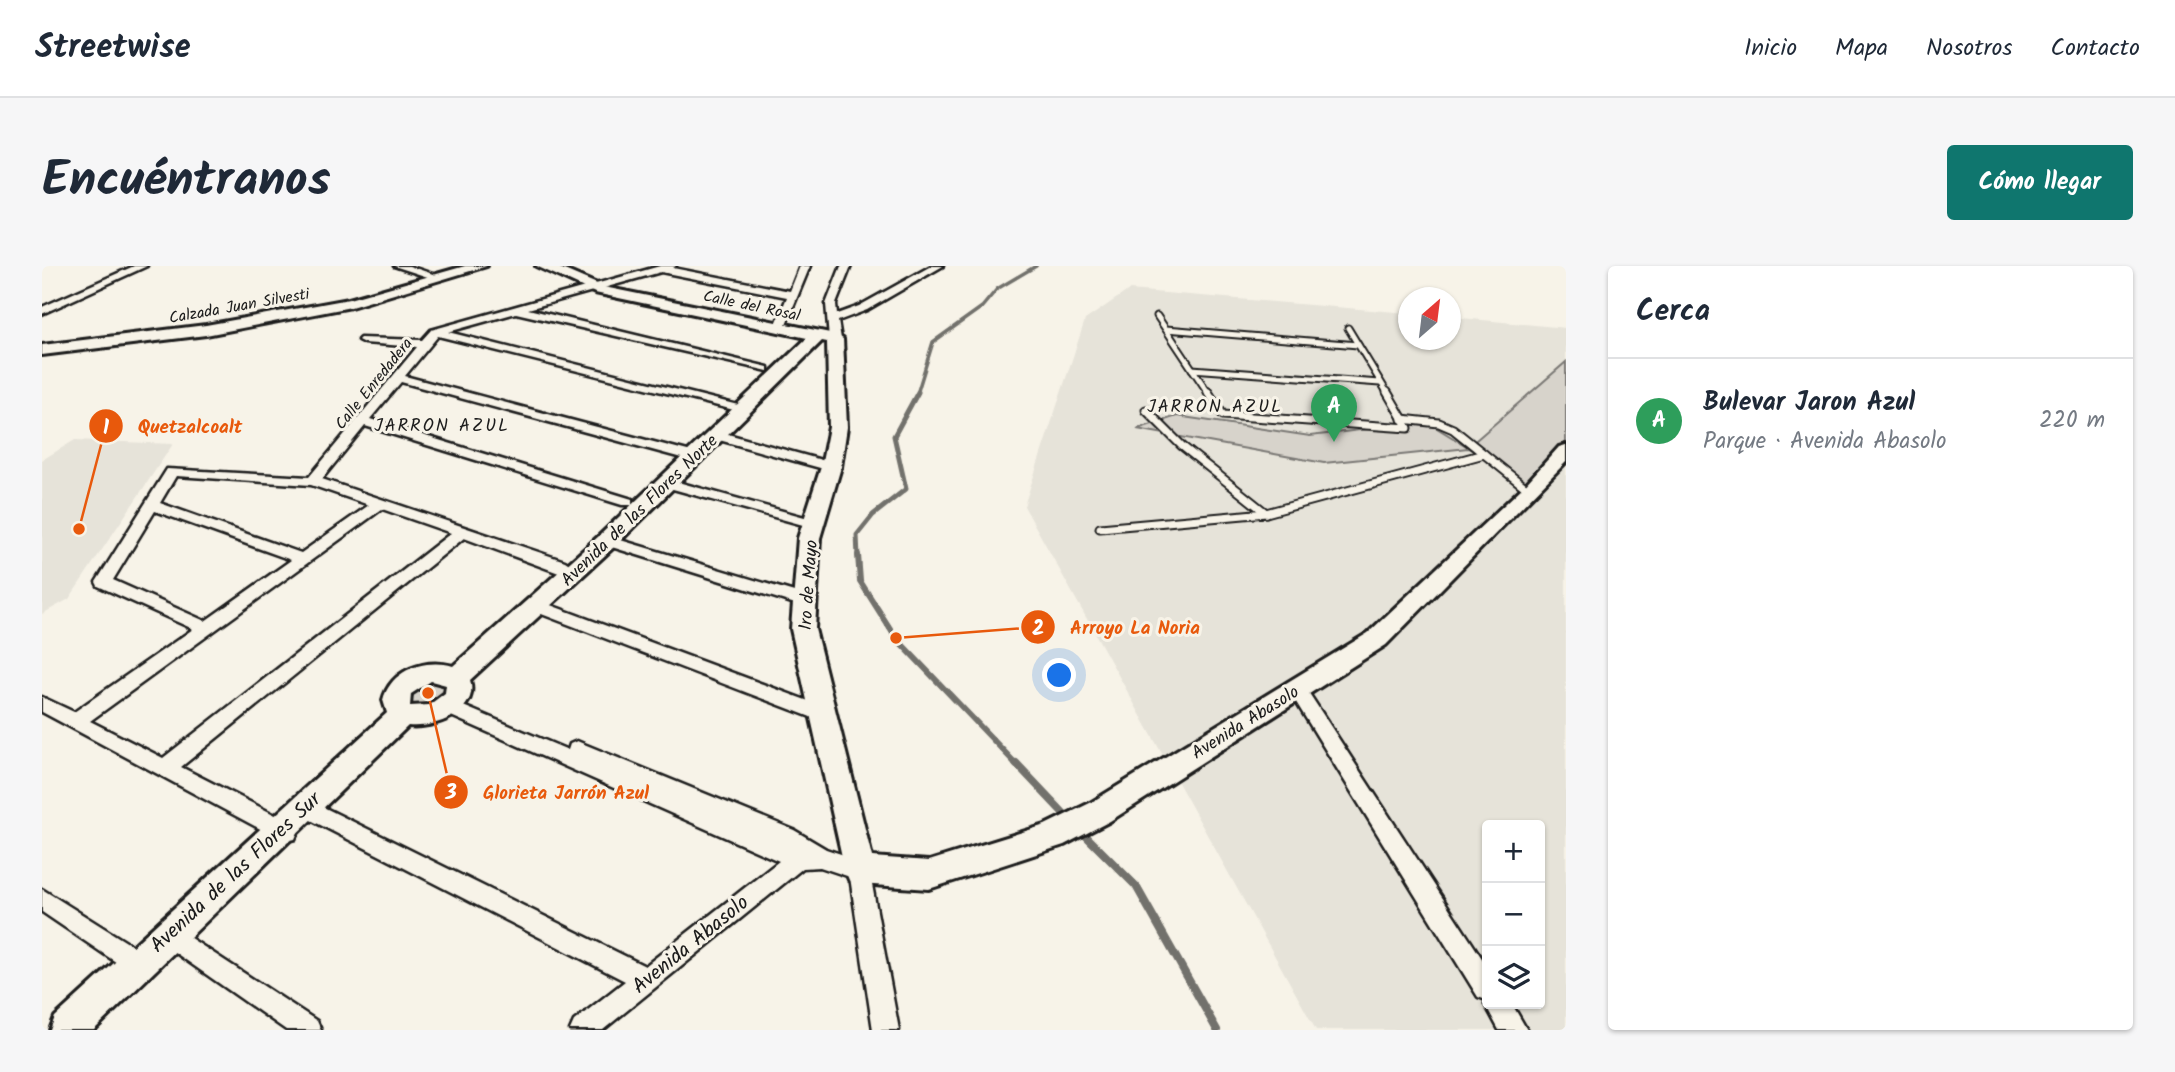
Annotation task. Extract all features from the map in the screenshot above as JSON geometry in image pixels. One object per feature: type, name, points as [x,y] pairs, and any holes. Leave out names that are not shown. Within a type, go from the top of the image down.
[{"type":"street","points":[[42,311],[142,266]]},
{"type":"street","points":[[399,266],[437,277]]},
{"type":"street","name":"Calzada Juan Silvesti","points":[[42,350],[92,346],[219,327],[351,303],[480,266]]},
{"type":"street","name":"Calle del Rosal","points":[[543,266],[594,287],[779,329],[822,332]]},
{"type":"street","points":[[779,329],[805,266]]},
{"type":"street","points":[[822,332],[846,266]]},
{"type":"street","points":[[822,332],[939,266]]},
{"type":"street","points":[[667,268],[793,295]]},
{"type":"street","name":"Calle Enredadera","points":[[313,481],[435,332],[667,268]]},
{"type":"street","points":[[514,309],[764,369]]},
{"type":"street","points":[[435,332],[733,408]]},
{"type":"street","name":"Avenida de las Flores Norte","points":[[451,689],[537,606],[566,568],[607,541],[667,483],[686,454],[717,435],[733,408],[764,369],[822,332]]},
{"type":"street","name":"Avenida de las Flores Norte","points":[[451,689],[627,502],[686,454],[733,408],[822,332]]},
{"type":"street","name":"1ro de Mayo","points":[[822,332],[838,427],[831,467],[810,538],[803,629],[860,870]]},
{"type":"street","points":[[364,340],[425,344]]},
{"type":"street","points":[[397,377],[686,454]]},
{"type":"street","points":[[363,421],[627,502]]},
{"type":"street","points":[[717,435],[831,467]]},
{"type":"street","name":"Avenida Abasolo","points":[[860,870],[929,876],[1053,836],[1100,812],[1377,639],[1530,491],[1566,451]]},
{"type":"street","points":[[208,629],[103,582],[172,472],[313,481],[566,568]]},
{"type":"street","points":[[667,483],[814,524]]},
{"type":"street","points":[[150,504],[304,559]]},
{"type":"street","points":[[76,721],[380,504]]},
{"type":"street","points":[[165,768],[460,533]]},
{"type":"street","points":[[607,541],[805,601]]},
{"type":"street","points":[[537,606],[823,714]]},
{"type":"street","points":[[451,689],[431,716],[407,716],[395,702],[401,687],[419,675],[451,689],[628,778],[809,858],[860,870],[886,1030]]},
{"type":"street","points":[[1297,689],[1482,980]]},
{"type":"street","points":[[42,704],[165,768],[297,820],[646,979]]},
{"type":"street","name":"Avenida de las Flores Sur","points":[[68,1030],[407,716]]},
{"type":"street","name":"Avenida de las Flores Sur","points":[[84,1030],[178,941],[297,820]]},
{"type":"street","name":"Avenida Abasolo","points":[[583,1030],[646,979],[809,858]]},
{"type":"street","points":[[42,899],[138,964]]},
{"type":"street","points":[[178,941],[308,1030]]},
{"type":"street","points":[[1500,1009],[1514,1030]]},
{"type":"lane","points":[[1157,316],[1223,415],[1408,428],[1348,328]]},
{"type":"lane","points":[[1166,330],[1358,345]]},
{"type":"lane","points":[[1192,369],[1381,383]]},
{"type":"lane","points":[[1146,410],[1182,446],[1266,513]]},
{"type":"lane","points":[[1402,419],[1447,425],[1530,491]]},
{"type":"lane","points":[[1100,528],[1266,513],[1484,454]]},
{"type":"shaded area","points":[[1129,290],[1398,312],[1398,350],[1461,350],[1461,318],[1566,328],[1566,1030],[1316,1030],[1024,506],[1085,320]]},
{"type":"shaded area","points":[[1566,362],[1566,443],[1526,483],[1468,448],[1324,463],[1137,429],[1177,416],[1310,436],[1427,422],[1468,447]]},
{"type":"shaded area","points":[[75,440],[173,444],[69,599],[42,614],[42,460]]},
{"type":"shaded area","points":[[449,674],[450,706],[403,715],[409,680]]},
{"type":"waterway","points":[[917,394],[933,342],[982,307],[997,289],[1036,266]]},
{"type":"waterway","points":[[858,557],[857,535],[873,515],[906,489],[894,436],[917,394]]},
{"type":"waterway","points":[[858,555],[860,581],[896,638],[1017,765]]},
{"type":"waterway","points":[[1016,763],[1070,820]]},
{"type":"waterway","points":[[1080,830],[1136,886],[1217,1030]]},
{"type":"place","name":"Bulevar Jaron Azul","points":[[1334,442]]},
{"type":"place","name":"Quetzalcoalt","points":[[79,529]]},
{"type":"place","name":"Arroyo La Noria","points":[[896,638]]},
{"type":"place","name":"Glorieta Jarrón Azul","points":[[428,693]]},
{"type":"district","name":"JARRON AZUL","points":[[1215,406]]},
{"type":"district","name":"JARRON AZUL","points":[[442,425]]}]
